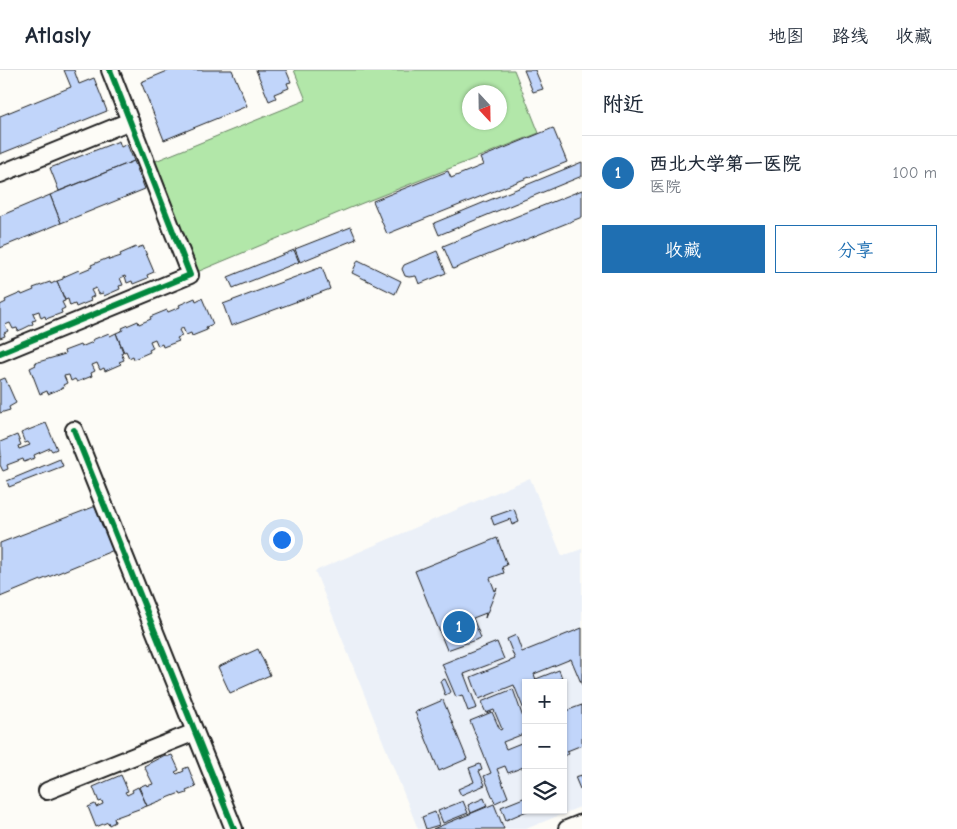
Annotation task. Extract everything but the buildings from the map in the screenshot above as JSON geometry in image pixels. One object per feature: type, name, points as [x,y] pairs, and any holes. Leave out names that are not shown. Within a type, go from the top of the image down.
[{"type":"street","points":[[0,353],[190,275],[110,70]]},
{"type":"street","points":[[0,174],[130,121]]},
{"type":"street","points":[[74,430],[234,829]]},
{"type":"street","points":[[47,791],[195,732]]},
{"type":"street","points":[[567,829],[582,823]]},
{"type":"shaded area","points":[[530,478],[562,556],[582,549],[582,806],[567,812],[567,679],[522,679],[522,814],[563,814],[526,829],[418,829],[315,571]]},
{"type":"green space","points":[[294,70],[514,70],[539,133],[350,208],[197,272],[153,162],[306,100]]},
{"type":"cycle path","points":[[0,353],[190,275],[110,70]]},
{"type":"cycle path","points":[[74,430],[234,829]]},
{"type":"place","name":"西北大学第一医院","points":[[459,627]]}]
